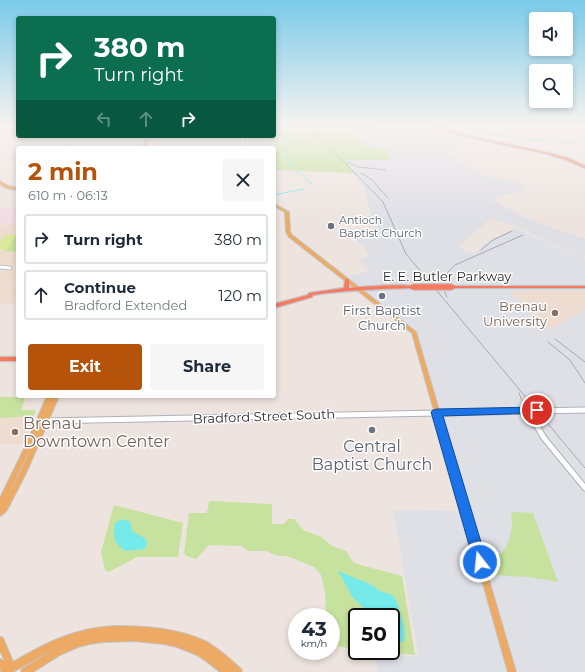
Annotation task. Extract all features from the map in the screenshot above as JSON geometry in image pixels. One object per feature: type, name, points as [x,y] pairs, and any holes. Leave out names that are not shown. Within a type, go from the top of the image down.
[{"type":"highway","points":[[559,157],[585,167]]},
{"type":"highway","points":[[568,157],[585,163]]},
{"type":"highway","points":[[346,289],[347,280]]},
{"type":"highway","name":"E. E. Butler Parkway","points":[[310,296],[311,294],[346,289],[585,288]]},
{"type":"highway","name":"E. E. Butler Parkway","points":[[276,305],[310,296],[359,289]]},
{"type":"highway","points":[[0,358],[16,359]]},
{"type":"main road","points":[[0,182],[5,187],[16,190]]},
{"type":"main road","points":[[0,182],[16,190]]},
{"type":"main road","points":[[5,187],[16,190]]},
{"type":"main road","points":[[276,207],[287,212],[289,235],[414,332],[512,672]]},
{"type":"main road","points":[[0,513],[5,508],[24,471],[49,398]]},
{"type":"main road","points":[[0,505],[42,420],[55,398]]},
{"type":"main road","points":[[7,671],[64,640],[88,634],[115,630],[166,633],[185,637],[211,649],[238,672]]},
{"type":"main road","points":[[27,671],[70,646],[91,640],[114,637],[169,641],[185,646],[211,659],[227,672]]},
{"type":"main road","points":[[0,641],[9,661],[7,671]]},
{"type":"main road","points":[[0,663],[7,671]]},
{"type":"street","points":[[0,267],[10,268]]},
{"type":"street","points":[[535,426],[537,410]]},
{"type":"street","name":"Bradford Street South","points":[[42,420],[585,410]]},
{"type":"street","points":[[528,411],[535,426],[585,488]]},
{"type":"shaded area","points":[[385,157],[453,157],[478,174],[528,186],[492,200],[530,220],[585,239],[585,257],[547,242],[519,227],[491,218],[458,247],[474,254],[489,241],[516,228],[534,238],[585,258],[585,285],[442,285],[441,288],[585,288],[585,672],[377,672],[376,660],[400,660],[400,655],[419,657],[393,510],[463,511],[415,336],[345,279],[369,270],[359,260],[371,256],[364,250],[367,248],[347,235],[375,228],[364,189],[344,160],[389,160]]},
{"type":"shaded area","points":[[11,207],[16,209],[16,226],[13,223],[0,226],[0,208]]},
{"type":"shaded area","points":[[13,223],[16,226],[16,268],[14,269],[16,270],[16,278],[13,283],[16,283],[16,297],[13,304],[0,303],[0,226]]},
{"type":"shaded area","name":"Brenau University","points":[[518,291],[585,291],[585,309],[550,330],[511,293]]},
{"type":"shaded area","name":"Brenau Downtown Center","points":[[34,416],[34,419],[37,421],[25,444],[0,444],[0,417]]},
{"type":"green space","points":[[276,157],[389,157],[390,160],[345,160],[354,173],[276,170]]},
{"type":"green space","points":[[16,234],[16,252],[4,251],[7,249]]},
{"type":"green space","points":[[5,235],[16,235],[7,250],[0,250],[0,242]]},
{"type":"green space","points":[[0,397],[24,398],[25,399],[21,410],[34,410],[36,412],[33,416],[0,418]]},
{"type":"green space","points":[[209,501],[272,504],[272,524],[284,524],[288,519],[294,519],[303,530],[321,537],[332,546],[346,551],[353,562],[402,576],[415,655],[400,653],[400,608],[348,608],[348,648],[340,647],[340,608],[326,608],[325,592],[321,575],[314,567],[287,556],[278,556],[266,551],[249,551],[241,546],[209,545],[196,559],[186,556],[184,553],[189,513],[206,513]]},
{"type":"green space","points":[[114,505],[183,523],[178,557],[137,557],[109,572],[105,570],[101,552]]},
{"type":"green space","points":[[511,512],[533,513],[558,582],[529,577],[488,575],[485,565],[504,551],[510,536],[512,528]]},
{"type":"water","points":[[122,519],[130,522],[132,531],[146,539],[147,546],[144,549],[126,551],[119,546],[114,536],[115,523]]},
{"type":"water","points":[[338,571],[370,584],[380,591],[392,595],[395,598],[399,608],[364,608],[353,598]]},
{"type":"water","points":[[400,612],[405,636],[403,642],[400,643]]},
{"type":"waterway","points":[[288,157],[290,165],[312,184]]},
{"type":"waterway","points":[[276,195],[304,189]]},
{"type":"railway","points":[[340,157],[383,202],[406,254],[585,468]]},
{"type":"railway","points":[[347,162],[359,167],[386,170]]},
{"type":"railway","points":[[361,173],[371,179],[388,198]]},
{"type":"railway","points":[[481,250],[493,240],[512,231]]},
{"type":"railway","points":[[447,297],[444,288],[444,280],[448,272],[455,265],[523,235]]},
{"type":"railway","points":[[555,339],[585,362]]},
{"type":"railway","points":[[548,342],[570,360],[585,383]]},
{"type":"railway","points":[[519,393],[525,408]]},
{"type":"place","name":"Antioch Baptist Church","points":[[331,226]]},
{"type":"place","name":"First Baptist Church","points":[[382,296]]},
{"type":"place","name":"Brenau University","points":[[555,313]]},
{"type":"place","name":"Central Baptist Church","points":[[372,430]]},
{"type":"place","name":"Brenau Downtown Center","points":[[15,432]]},
{"type":"route","points":[[480,562],[437,412],[537,410]]}]
